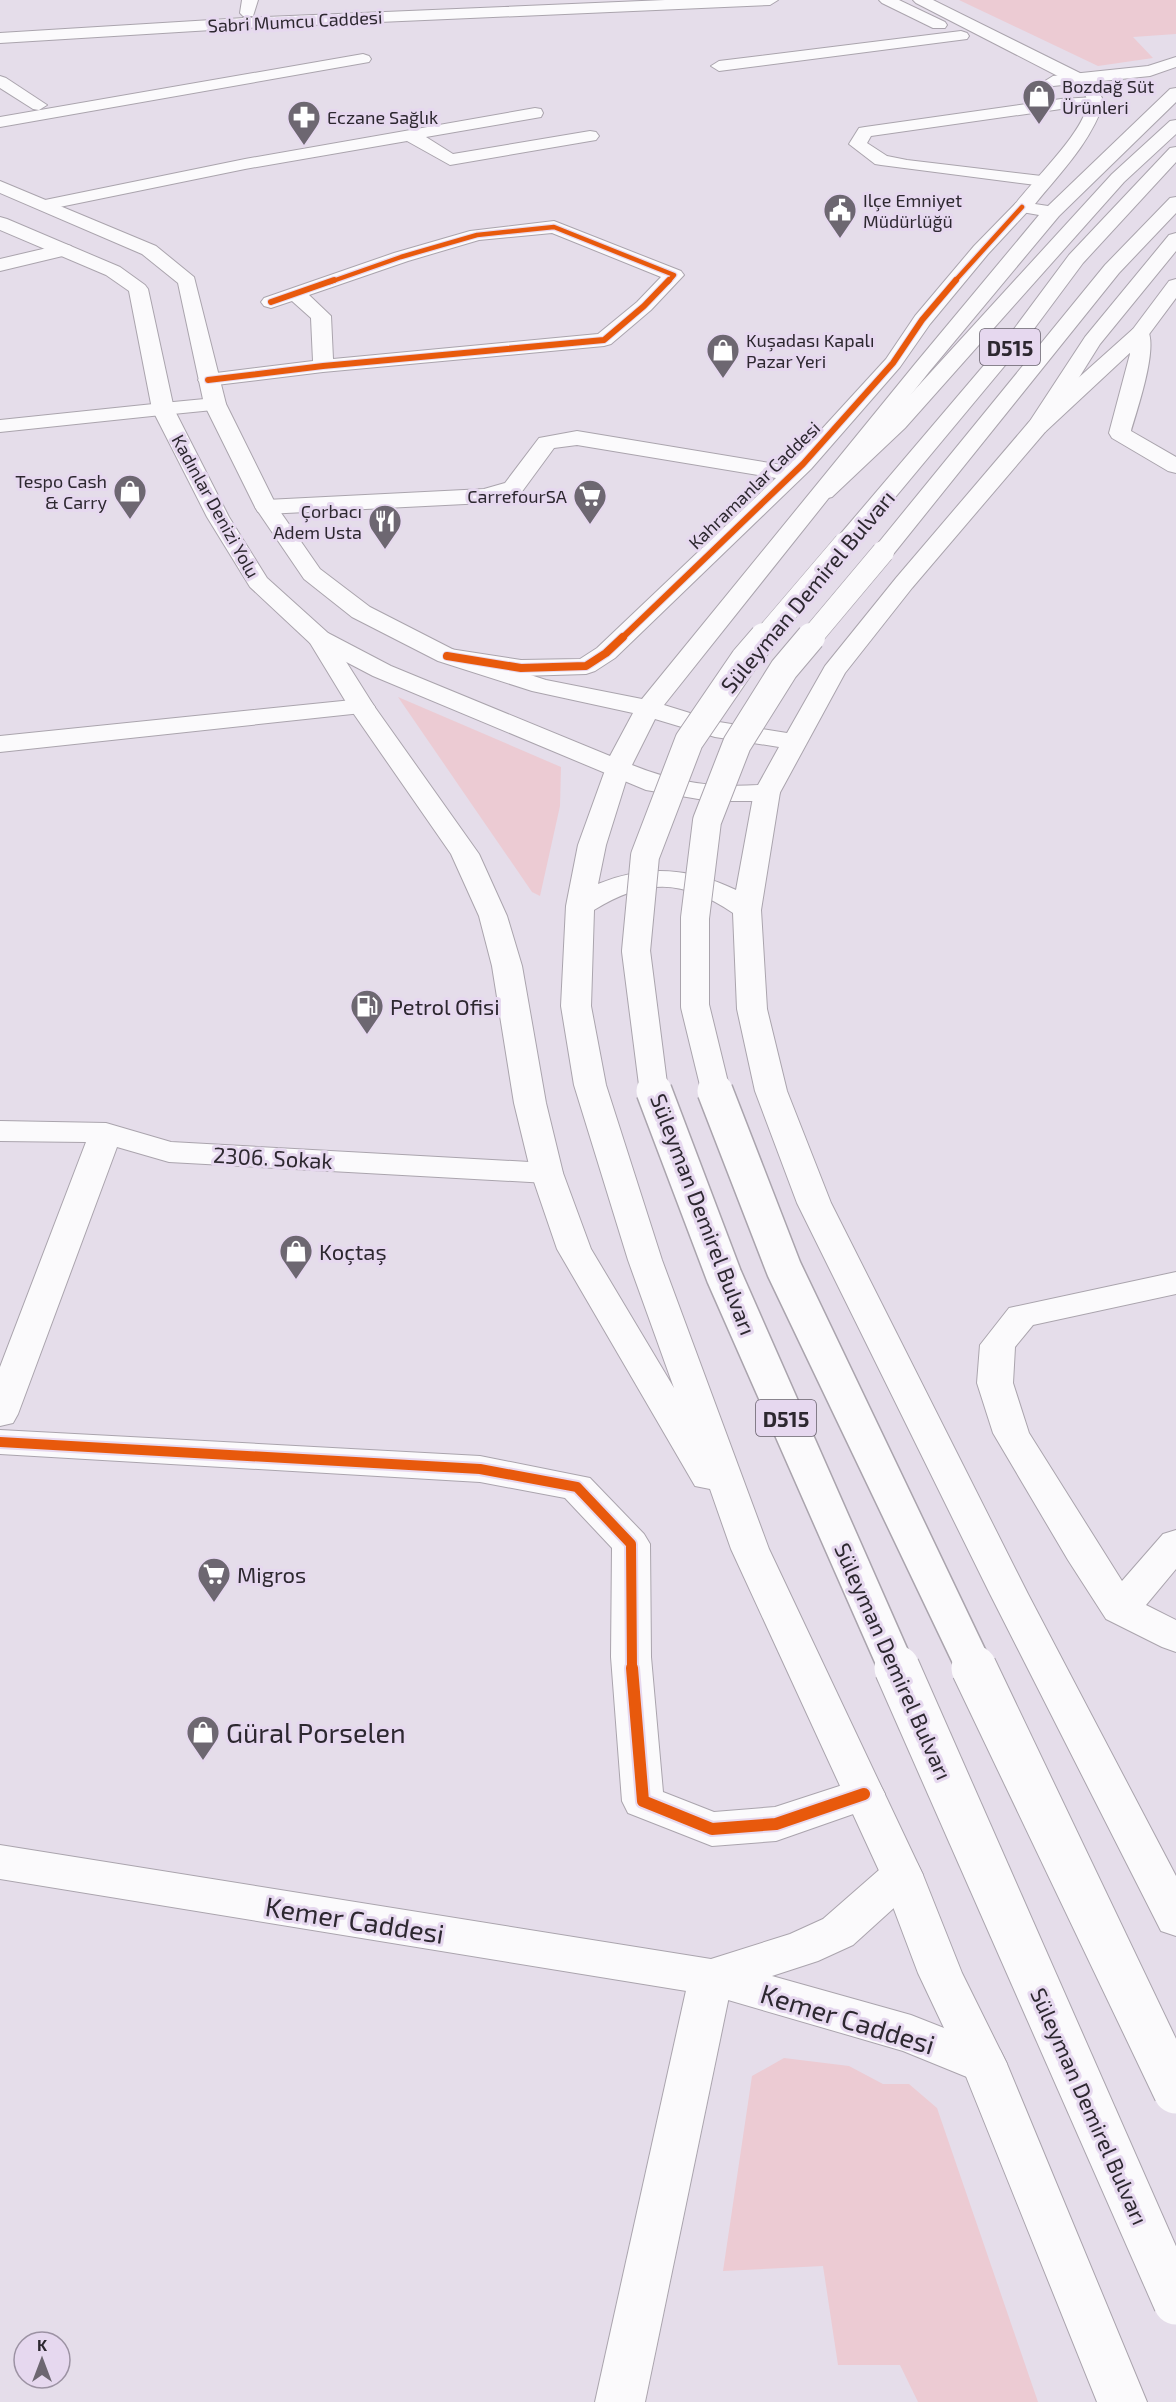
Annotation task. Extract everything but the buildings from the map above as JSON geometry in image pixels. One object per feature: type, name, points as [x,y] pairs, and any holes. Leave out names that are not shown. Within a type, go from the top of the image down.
[{"type":"main road","name":"Sabri Mumcu Caddesi","points":[[0,27],[249,7],[563,0]]},
{"type":"main road","name":"Sabri Mumcu Caddesi","points":[[0,38],[244,23],[770,0]]},
{"type":"main road","points":[[887,0],[1053,81],[1087,88]]},
{"type":"main road","points":[[921,0],[1087,88]]},
{"type":"main road","points":[[719,66],[961,36]]},
{"type":"main road","points":[[0,122],[363,59]]},
{"type":"main road","points":[[1044,181],[881,160],[858,144],[865,132],[1061,104],[1087,88],[1150,72],[1176,62]]},
{"type":"main road","points":[[0,81],[39,105]]},
{"type":"main road","name":"Kahramanlar Caddesi","points":[[447,656],[521,668],[586,666],[606,653],[794,474],[893,363],[922,320],[981,250],[1044,181],[1088,123],[1093,115],[1087,88]]},
{"type":"main road","points":[[1122,2402],[984,2064],[940,1972],[902,1875],[750,1549],[645,1260],[590,1085],[576,1006],[580,906],[592,845],[617,768],[648,708],[922,368],[1052,212],[1176,93]]},
{"type":"main road","points":[[45,205],[245,164],[535,114]]},
{"type":"main road","points":[[824,492],[897,423],[1118,178],[1176,125]]},
{"type":"main road","points":[[410,135],[450,160],[590,136]]},
{"type":"main road","name":"Süleyman Demirel Bulvarı","points":[[1176,152],[1076,259],[1015,340],[745,659],[689,741],[645,856],[636,951],[654,1092],[724,1276],[1176,2302]]},
{"type":"main road","points":[[0,186],[149,250],[187,281]]},
{"type":"main road","points":[[0,199],[104,242],[187,281]]},
{"type":"main road","name":"Süleyman Demirel Bulvarı","points":[[1176,202],[1112,270],[883,552],[784,669],[737,744],[707,821],[695,918],[695,1006],[717,1098],[784,1269],[1176,2091]]},
{"type":"main road","points":[[1022,207],[1052,212]]},
{"type":"main road","points":[[0,211],[123,268],[138,289]]},
{"type":"main road","points":[[0,223],[113,271],[138,289]]},
{"type":"main road","points":[[208,380],[323,366],[604,340],[644,306],[674,275],[554,227],[477,236],[401,257],[271,302]]},
{"type":"main road","points":[[1176,238],[1092,340],[1036,427],[914,571],[834,671],[766,792],[747,910],[752,1009],[769,1081],[814,1203],[1009,1594],[1176,1918]]},
{"type":"main road","points":[[0,266],[64,250]]},
{"type":"main road","name":"Kadınlar Denizi Yolu","points":[[187,281],[214,404],[266,507],[312,574],[361,612],[447,656],[541,686],[648,708],[716,729],[793,742]]},
{"type":"main road","points":[[1036,427],[1140,333],[1176,285]]},
{"type":"main road","name":"Kadınlar Denizi Yolu","points":[[138,289],[163,409],[218,517],[258,582],[319,638],[382,671],[655,784],[684,791],[736,795],[766,792]]},
{"type":"main road","points":[[294,293],[321,316],[323,366]]},
{"type":"main road","points":[[1140,333],[1140,354],[1120,433],[1176,466]]},
{"type":"main road","points":[[0,426],[214,404]]},
{"type":"main road","points":[[266,507],[485,496],[513,488],[547,443],[577,438],[794,474]]},
{"type":"main road","points":[[319,638],[362,706],[465,854],[493,916],[507,966],[530,1103],[547,1173],[574,1249],[750,1549]]},
{"type":"main road","points":[[518,679],[601,688],[643,685],[686,661]]},
{"type":"main road","points":[[0,744],[362,706]]},
{"type":"main road","points":[[580,906],[601,892],[627,881],[659,878],[683,880],[714,887],[747,910]]},
{"type":"main road","name":"2306. Sokak","points":[[0,1131],[106,1133],[169,1152],[547,1173]]},
{"type":"main road","points":[[0,1414],[106,1133]]},
{"type":"main road","points":[[1176,1283],[1021,1316],[998,1345],[995,1383],[1011,1433],[1120,1610],[1176,1637]]},
{"type":"main road","points":[[0,1442],[480,1469],[577,1487],[631,1544],[631,1657],[643,1801],[712,1829],[776,1824],[864,1794]]},
{"type":"main road","points":[[1120,1610],[1176,1544]]},
{"type":"main road","name":"Kemer Caddesi","points":[[0,1862],[711,1977],[911,2034],[984,2064]]},
{"type":"main road","name":"Kemer Caddesi","points":[[711,1977],[802,1948],[838,1932],[902,1875]]},
{"type":"main road","points":[[620,2402],[711,1977]]},
{"type":"shaded area","points":[[959,0],[1176,0],[1176,34],[1133,37],[1153,58],[1098,66]]},
{"type":"shaded area","points":[[398,697],[561,767],[560,806],[540,896],[532,892]]},
{"type":"shaded area","points":[[784,2058],[849,2066],[883,2084],[909,2084],[937,2108],[1038,2402],[918,2402],[900,2365],[838,2365],[823,2266],[723,2271],[752,2076]]},
{"type":"cycle path","points":[[447,656],[521,668],[586,666],[606,653],[803,464],[893,363],[922,320],[981,250],[1022,207]]},
{"type":"cycle path","points":[[208,380],[323,366],[604,340],[644,306],[674,275],[554,227],[477,235],[401,257],[271,302]]},
{"type":"cycle path","points":[[0,1442],[480,1469],[577,1487],[631,1544],[631,1657],[643,1801],[712,1829],[776,1824],[864,1794]]},
{"type":"place","name":"Bozdağ Süt Ürünleri","points":[[1039,125]]},
{"type":"place","name":"Eczane Sağlık","points":[[304,146]]},
{"type":"place","name":"Ilçe Emniyet Müdürlüğü","points":[[840,239]]},
{"type":"place","name":"Kuşadası Kapalı Pazar Yeri","points":[[723,379]]},
{"type":"place","name":"Tespo Cash & Carry","points":[[130,520]]},
{"type":"place","name":"CarrefourSA","points":[[590,525]]},
{"type":"place","name":"Çorbacı Adem Usta","points":[[385,550]]},
{"type":"place","name":"Petrol Ofisi","points":[[367,1035]]},
{"type":"place","name":"Koçtaş","points":[[296,1280]]},
{"type":"place","name":"Migros","points":[[214,1603]]},
{"type":"place","name":"Güral Porselen","points":[[203,1761]]}]
